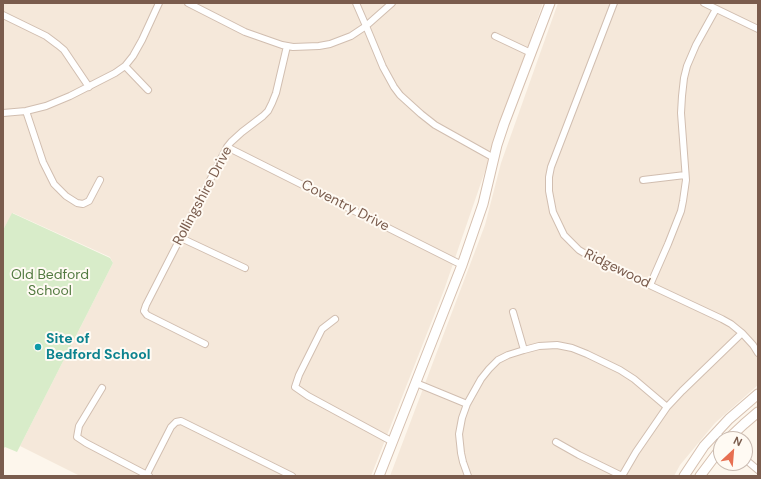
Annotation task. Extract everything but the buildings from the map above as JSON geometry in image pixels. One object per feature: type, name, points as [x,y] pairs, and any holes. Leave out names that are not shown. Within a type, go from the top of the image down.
[{"type":"street","points":[[3,113],[26,111],[46,106],[116,73],[125,66],[133,56],[159,3]]},
{"type":"street","points":[[188,3],[245,32],[282,45],[293,47],[330,44],[351,36],[366,26],[392,3]]},
{"type":"street","points":[[356,3],[383,67],[400,95],[435,125],[494,158]]},
{"type":"street","points":[[379,476],[462,265],[483,204],[504,124],[550,3]]},
{"type":"street","name":"Ridgewood","points":[[614,3],[551,167],[549,191],[552,212],[564,235],[579,250],[594,259],[731,324],[742,333],[758,353]]},
{"type":"street","points":[[704,3],[758,29]]},
{"type":"street","points":[[650,285],[681,211],[683,201],[685,175],[681,113],[684,78],[687,66],[696,45],[716,9]]},
{"type":"street","points":[[3,15],[46,36],[64,50],[89,87]]},
{"type":"street","points":[[495,36],[531,53]]},
{"type":"street","name":"Rollingshire Drive","points":[[206,344],[147,315],[144,311],[227,147],[242,132],[268,111],[276,93],[287,46]]},
{"type":"street","points":[[125,66],[148,90]]},
{"type":"street","points":[[26,111],[43,162],[54,184],[66,196],[77,203],[83,204],[89,201],[100,180]]},
{"type":"street","name":"Coventry Drive","points":[[227,147],[462,265]]},
{"type":"street","points":[[643,180],[685,175]]},
{"type":"street","points":[[181,238],[245,268]]},
{"type":"street","points":[[513,312],[524,350]]},
{"type":"street","points":[[336,319],[322,329],[299,375],[295,387],[308,396],[393,442]]},
{"type":"street","points":[[556,442],[622,476],[636,452],[667,407],[742,333]]},
{"type":"street","points":[[468,476],[461,453],[459,434],[462,418],[467,404],[481,379],[498,360],[508,355],[539,346],[572,348],[620,370],[634,379],[667,407]]},
{"type":"street","points":[[416,383],[467,404]]},
{"type":"street","points":[[102,388],[79,426],[76,437],[86,444],[148,476],[171,427],[176,422],[181,421],[292,476]]},
{"type":"street","points":[[722,431],[728,419],[758,394]]},
{"type":"street","points":[[737,431],[758,412]]},
{"type":"street","points":[[684,476],[704,446],[713,440]]},
{"type":"street","points":[[700,476],[713,459]]},
{"type":"shaded area","points":[[3,3],[543,3],[444,290],[371,476],[80,476],[20,446],[113,263],[110,257],[13,213],[3,230]]},
{"type":"shaded area","points":[[558,3],[758,3],[758,385],[715,423],[680,465],[674,476],[390,476],[485,225],[501,163]]},
{"type":"green space","name":"Old Bedford School","points":[[12,213],[110,258],[113,263],[17,452],[5,447],[3,449],[3,230]]},
{"type":"place","name":"Site of Bedford School","points":[[38,347]]}]
